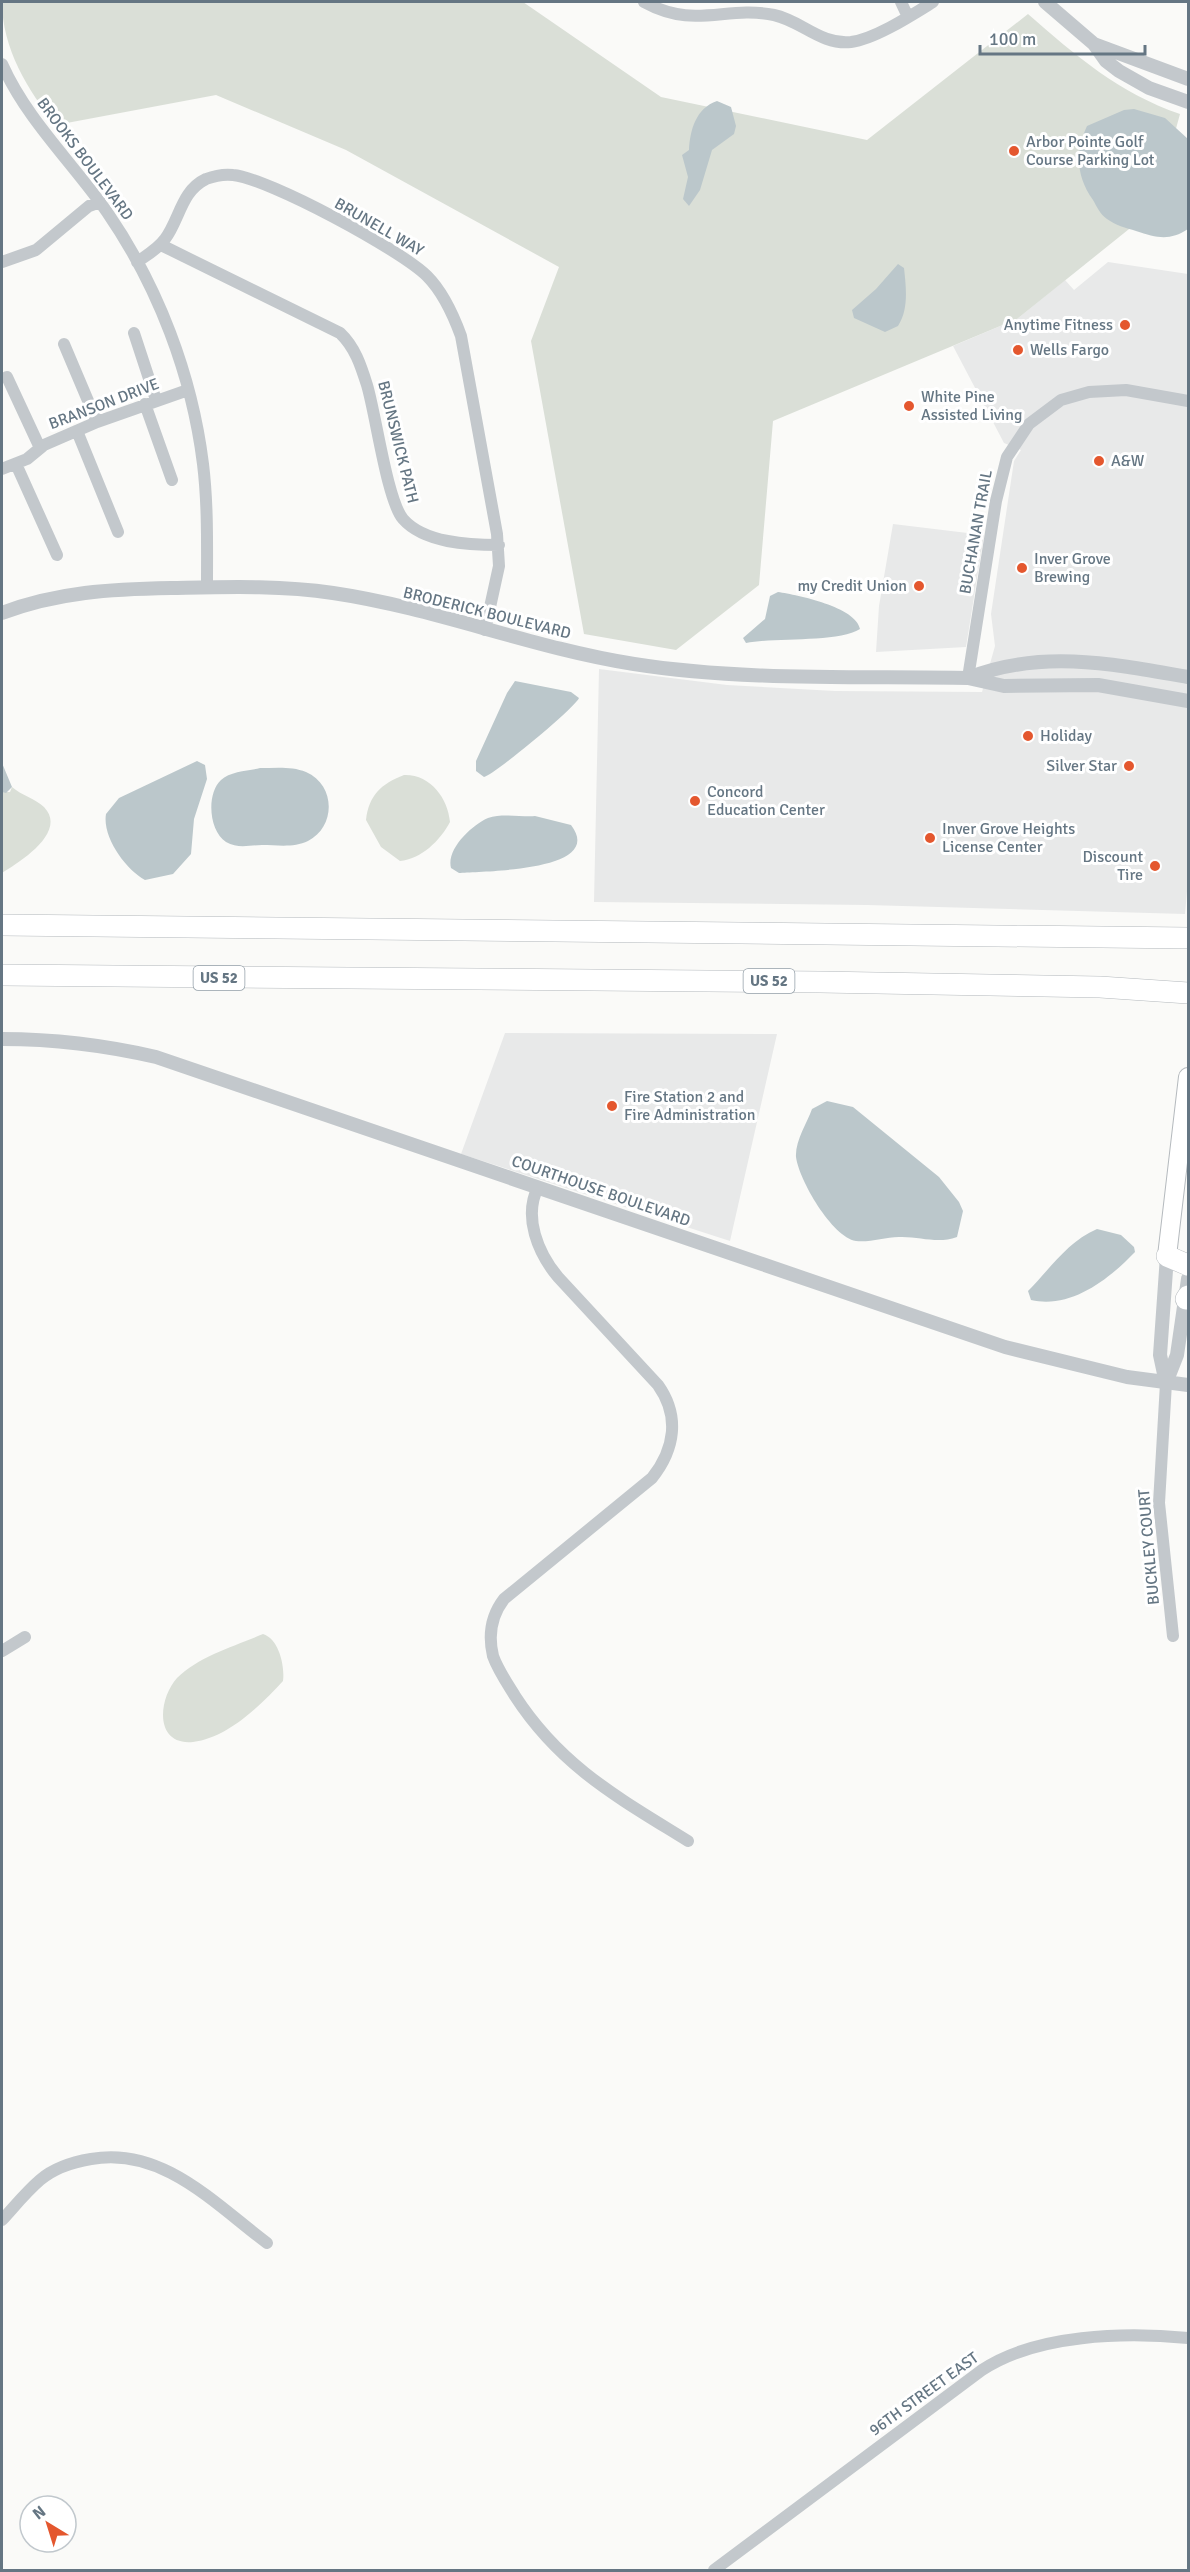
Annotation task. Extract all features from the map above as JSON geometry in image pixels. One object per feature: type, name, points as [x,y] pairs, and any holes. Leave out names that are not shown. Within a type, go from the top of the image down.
[{"type":"highway","points":[[2,925],[1020,934],[1188,939]]},
{"type":"highway","name":"US 52","points":[[2,975],[854,982],[1100,987],[1188,993]]},
{"type":"highway","points":[[1159,991],[1188,998]]},
{"type":"highway","points":[[1167,1256],[1188,1254]]},
{"type":"highway","points":[[1167,1256],[1188,1265]]},
{"type":"main road","points":[[1167,1256],[1188,1077]]},
{"type":"street","points":[[644,2],[685,17],[751,12],[774,15],[792,20],[821,38],[838,42],[854,42],[908,17],[933,2]]},
{"type":"street","points":[[901,2],[908,17]]},
{"type":"street","points":[[1045,2],[1094,44],[1106,62],[1133,80],[1188,102]]},
{"type":"street","points":[[1094,44],[1188,80]]},
{"type":"street","name":"BROOKS BOULEVARD","points":[[2,64],[14,89],[100,202],[137,262],[169,329],[188,390],[203,464],[207,523],[207,587]]},
{"type":"street","points":[[2,94],[14,89]]},
{"type":"street","name":"BRUNELL WAY","points":[[137,262],[161,245],[188,194],[196,185],[218,176],[232,174],[304,204],[370,237],[414,264],[441,293],[461,336],[499,545],[499,566],[485,630]]},
{"type":"street","points":[[2,262],[36,250],[89,206],[100,202]]},
{"type":"street","name":"BRUNSWICK PATH","points":[[161,245],[340,333],[352,346],[365,378],[377,419],[392,498],[402,518],[410,526],[429,535],[477,545],[499,545]]},
{"type":"street","points":[[134,333],[172,480]]},
{"type":"street","points":[[64,344],[97,422]]},
{"type":"street","points":[[7,377],[40,448]]},
{"type":"street","name":"BRANSON DRIVE","points":[[2,469],[16,464],[40,448],[97,422],[188,390]]},
{"type":"street","name":"BUCHANAN TRAIL","points":[[968,678],[996,501],[1008,458],[1029,424],[1061,400],[1089,392],[1126,390],[1188,401]]},
{"type":"street","points":[[76,431],[118,532]]},
{"type":"street","points":[[16,464],[57,555]]},
{"type":"street","name":"BRODERICK BOULEVARD","points":[[2,613],[77,592],[207,587],[290,588],[335,593],[603,659],[667,669],[741,674],[968,678],[1004,686],[1098,685],[1188,701]]},
{"type":"street","name":"BRODERICK BOULEVARD","points":[[968,678],[1010,664],[1071,661],[1114,664],[1188,677]]},
{"type":"street","name":"COURTHOUSE BOULEVARD","points":[[2,1039],[71,1041],[113,1047],[156,1057],[1005,1347],[1065,1364],[1166,1383],[1188,1384]]},
{"type":"street","points":[[538,1187],[534,1196],[533,1221],[544,1258],[558,1277],[658,1385],[669,1406],[672,1438],[665,1459],[652,1478],[504,1599],[492,1623],[490,1645],[493,1656],[532,1722],[565,1758],[602,1788],[688,1841]]},
{"type":"street","points":[[1166,1383],[1160,1355],[1167,1256]]},
{"type":"street","points":[[1166,1383],[1177,1355],[1188,1291]]},
{"type":"street","name":"BUCKLEY COURT","points":[[1166,1383],[1159,1503],[1173,1636]]},
{"type":"street","points":[[2,1651],[25,1637]]},
{"type":"street","points":[[2,2220],[40,2180],[64,2166],[98,2158],[125,2157],[151,2163],[175,2174],[267,2243]]},
{"type":"street","name":"96TH STREET EAST","points":[[714,2571],[973,2377],[1008,2355],[1027,2348],[1057,2342],[1132,2336],[1188,2338]]},
{"type":"shaded area","points":[[2,2],[523,2],[661,97],[867,140],[1028,14],[1099,72],[1137,95],[1180,114],[1154,209],[1017,319],[773,421],[759,585],[676,650],[584,634],[531,341],[559,267],[346,150],[216,95],[56,125],[18,68],[7,36]]},
{"type":"shaded area","points":[[717,101],[731,107],[736,126],[734,134],[712,150],[700,190],[689,206],[683,199],[688,177],[682,155],[689,150],[691,135],[699,114]]},
{"type":"shaded area","points":[[1134,109],[1165,118],[1188,139],[1188,229],[1169,237],[1150,235],[1110,221],[1099,210],[1087,191],[1080,173],[1080,145],[1087,126],[1124,110]]},
{"type":"shaded area","points":[[1108,262],[1188,274],[1188,880],[1185,914],[867,905],[594,902],[599,669],[727,685],[835,691],[982,692],[995,646],[991,614],[1014,461],[1021,450],[1004,443],[953,346],[1017,319],[1065,280],[1074,290]]},
{"type":"shaded area","points":[[898,264],[904,268],[906,290],[904,312],[898,326],[885,332],[854,318],[852,310],[876,289]]},
{"type":"shaded area","points":[[893,524],[984,535],[966,647],[876,652],[879,606]]},
{"type":"shaded area","points":[[778,592],[812,599],[838,608],[856,621],[860,629],[822,638],[746,643],[743,638],[765,619],[770,596]]},
{"type":"shaded area","points":[[515,681],[571,692],[579,698],[534,740],[484,777],[476,771],[476,761],[507,693]]},
{"type":"shaded area","points":[[197,761],[205,765],[207,779],[194,819],[191,854],[173,874],[145,880],[130,869],[117,852],[108,833],[106,814],[119,798]]},
{"type":"shaded area","points":[[2,763],[12,787],[6,793],[2,792]]},
{"type":"shaded area","points":[[260,768],[301,770],[316,778],[323,786],[329,806],[328,816],[317,835],[303,843],[285,846],[235,845],[220,837],[212,812],[216,786],[229,775]]},
{"type":"shaded area","points":[[404,775],[422,779],[436,789],[446,804],[450,822],[429,848],[415,857],[400,861],[381,847],[366,820],[373,797],[389,782]]},
{"type":"shaded area","points":[[12,787],[44,807],[50,817],[50,826],[46,836],[30,854],[2,873],[2,792],[10,792]]},
{"type":"shaded area","points":[[499,816],[535,816],[571,825],[577,840],[572,852],[557,860],[536,866],[459,873],[451,868],[450,861],[456,846],[482,821]]},
{"type":"shaded area","points":[[505,1033],[777,1034],[730,1241],[461,1154]]},
{"type":"shaded area","points":[[827,1101],[853,1107],[939,1177],[959,1202],[963,1211],[957,1237],[937,1240],[896,1237],[856,1241],[847,1237],[827,1219],[803,1179],[798,1167],[796,1151],[799,1138],[812,1109]]},
{"type":"shaded area","points":[[1097,1229],[1121,1235],[1134,1247],[1135,1252],[1113,1273],[1088,1290],[1060,1300],[1046,1302],[1031,1300],[1028,1291],[1052,1265],[1068,1248]]},
{"type":"shaded area","points":[[263,1634],[273,1641],[280,1654],[283,1681],[254,1710],[219,1734],[193,1742],[180,1741],[171,1737],[163,1719],[163,1709],[166,1697],[177,1678],[206,1658]]},
{"type":"place","name":"Arbor Pointe Golf Course Parking Lot","points":[[1014,151]]},
{"type":"place","name":"Anytime Fitness","points":[[1125,325]]},
{"type":"place","name":"Wells Fargo","points":[[1018,350]]},
{"type":"place","name":"White Pine Assisted Living","points":[[909,406]]},
{"type":"place","name":"A&W","points":[[1099,461]]},
{"type":"place","name":"Inver Grove Brewing","points":[[1022,568]]},
{"type":"place","name":"my Credit Union","points":[[919,586]]},
{"type":"place","name":"Holiday","points":[[1028,736]]},
{"type":"place","name":"Silver Star","points":[[1129,766]]},
{"type":"place","name":"Concord Education Center","points":[[695,801]]},
{"type":"place","name":"Inver Grove Heights License Center","points":[[930,838]]},
{"type":"place","name":"Discount Tire","points":[[1155,866]]},
{"type":"place","name":"Fire Station 2 and Fire Administration","points":[[612,1106]]}]
